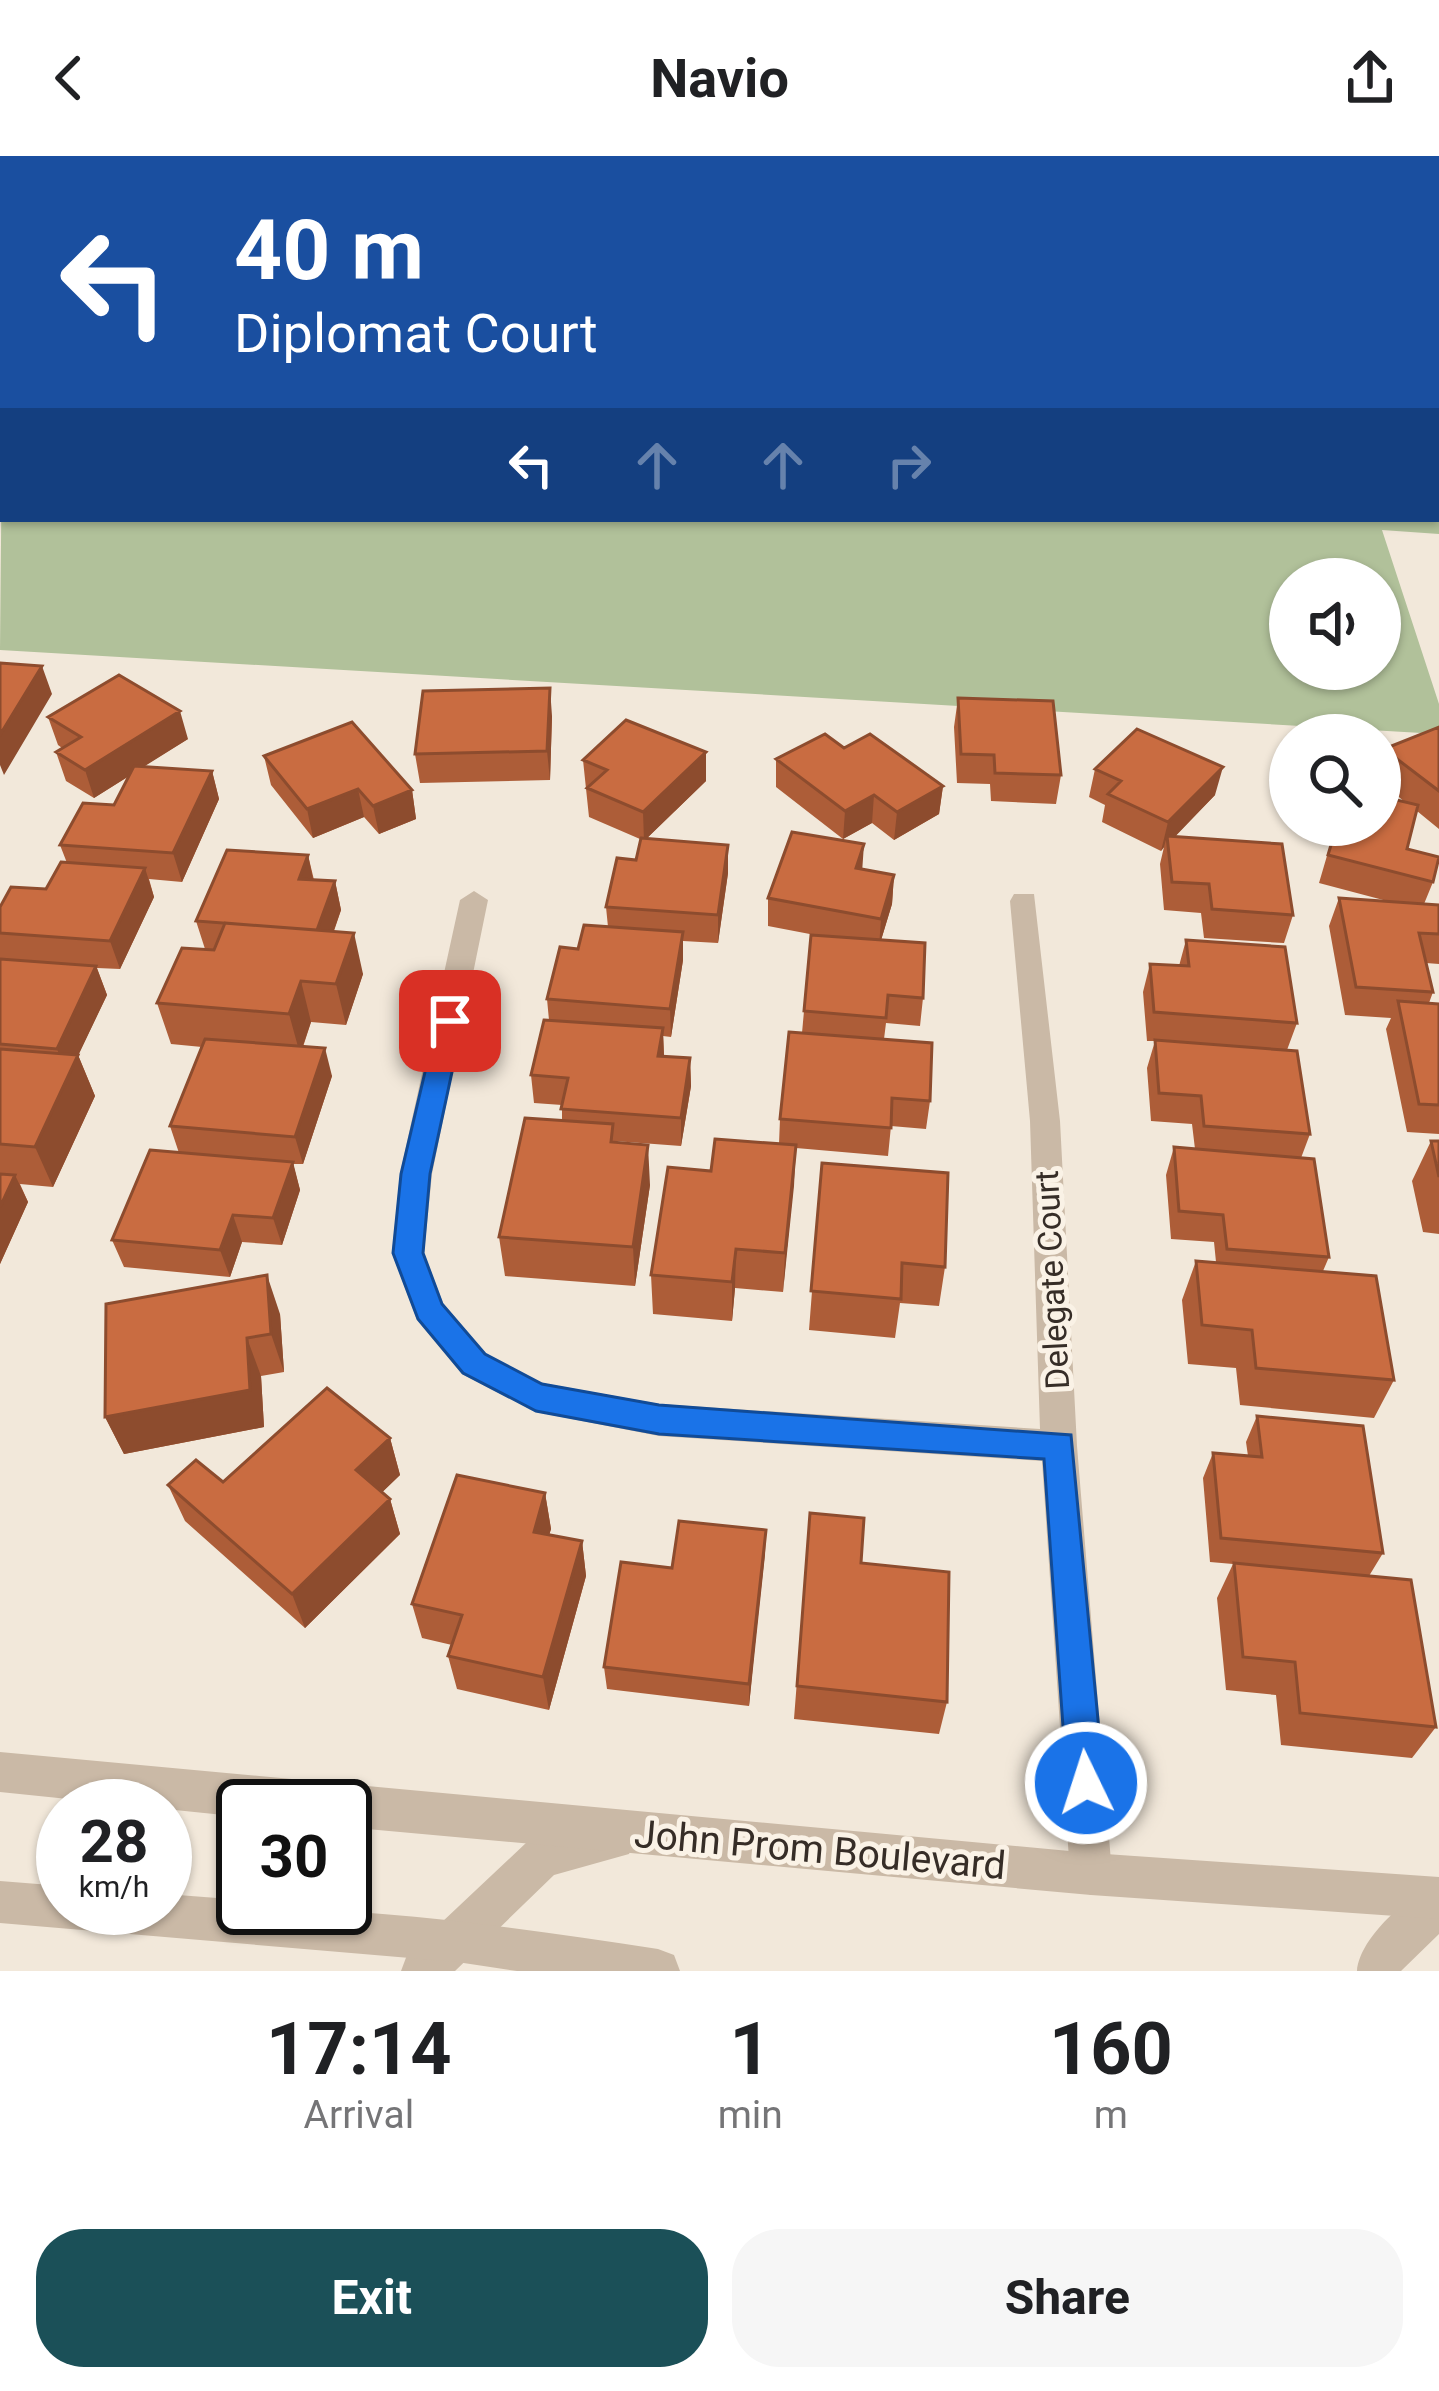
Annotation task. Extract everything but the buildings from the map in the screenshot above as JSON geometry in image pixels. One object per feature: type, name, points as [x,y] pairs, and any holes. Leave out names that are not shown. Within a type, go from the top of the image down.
[{"type":"street","points":[[473,901],[416,1174],[408,1253],[429,1310],[474,1364],[536,1397],[659,1420],[1060,1446]]},
{"type":"street","name":"Delegate Court","points":[[1024,901],[1045,1121],[1060,1446],[1091,1874]]},
{"type":"street","name":"John Prom Boulevard","points":[[0,1772],[216,1793]]},
{"type":"street","name":"John Prom Boulevard","points":[[372,1809],[1439,1901]]},
{"type":"street","points":[[423,1971],[542,1856],[637,1834]]},
{"type":"street","points":[[1379,1971],[1380,1960],[1439,1901]]},
{"type":"street","points":[[0,1902],[36,1905]]},
{"type":"street","points":[[192,1918],[457,1940],[658,1971]]},
{"type":"green space","points":[[1,522],[1439,522],[1439,534],[1382,530],[1391,558],[1269,558],[1269,690],[1401,690],[1401,588],[1439,704],[1439,734],[1401,732],[1401,714],[1269,714],[1269,724],[0,650]]},
{"type":"route","points":[[450,1021],[416,1174],[408,1253],[429,1310],[474,1364],[536,1397],[659,1420],[1060,1446],[1086,1783]]}]
